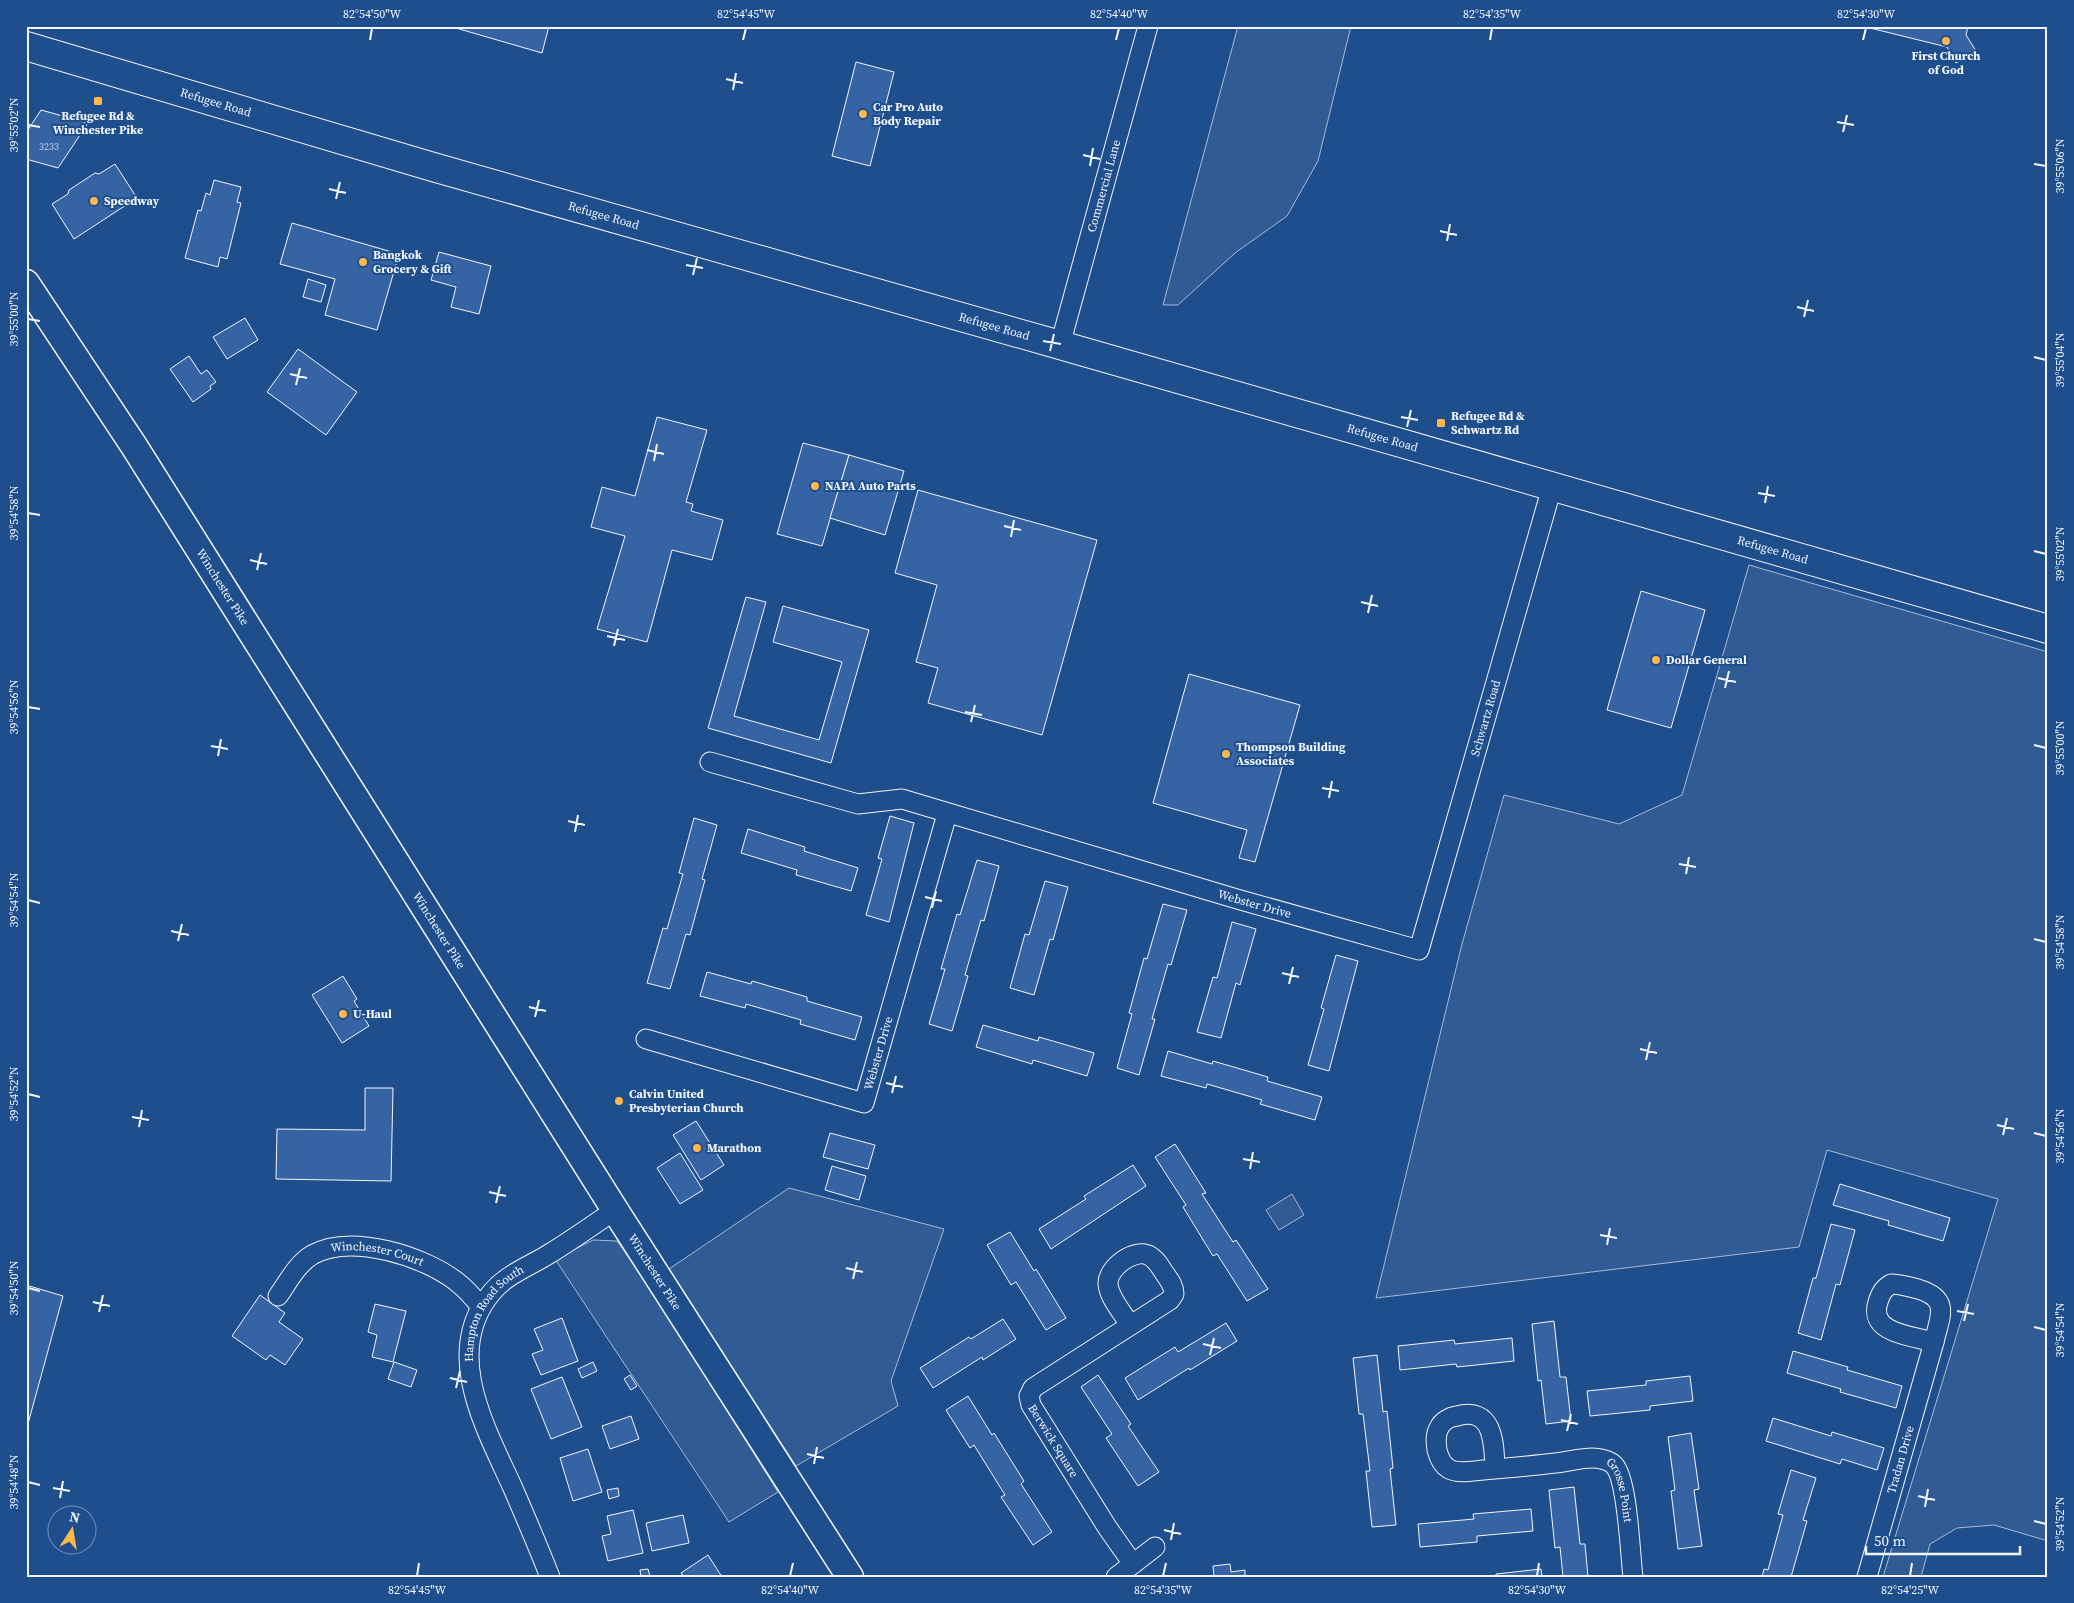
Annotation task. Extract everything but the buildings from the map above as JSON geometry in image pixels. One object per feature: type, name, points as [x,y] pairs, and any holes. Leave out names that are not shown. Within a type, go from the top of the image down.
[{"type":"main road","name":"Refugee Road","points":[[30,48],[441,169],[2048,629]]},
{"type":"main road","name":"Winchester Pike","points":[[26,283],[134,446],[615,1210],[850,1577]]},
{"type":"street","name":"Commercial Lane","points":[[1060,345],[1148,26]]},
{"type":"street","name":"Schwartz Road","points":[[1420,950],[1552,487]]},
{"type":"street","name":"Webster Drive","points":[[710,762],[858,804],[902,799],[947,814],[1237,899],[1420,950]]},
{"type":"street","name":"Webster Drive","points":[[646,1039],[864,1103],[947,814]]},
{"type":"street","name":"Hampton Road South","points":[[550,1577],[532,1530],[481,1418],[472,1387],[468,1362],[470,1342],[474,1323],[481,1306],[494,1290],[510,1276],[550,1254],[615,1210]]},
{"type":"street","name":"Winchester Court","points":[[278,1296],[295,1270],[312,1256],[324,1250],[338,1248],[374,1248],[395,1252],[440,1271],[458,1282],[481,1306]]},
{"type":"street","name":"Berwick Square","points":[[1130,1325],[1033,1388],[1030,1396],[1031,1405],[1107,1527],[1133,1564]]},
{"type":"street","name":"Tradan Drive","points":[[1867,1577],[1934,1342]]},
{"type":"street","name":"Grosse Point","points":[[1495,1469],[1592,1458],[1607,1461],[1614,1465],[1620,1477],[1624,1493],[1633,1577]]},
{"type":"street","points":[[1116,1577],[1155,1548]]},
{"type":"shaded area","points":[[1238,26],[1351,26],[1318,161],[1287,216],[1235,253],[1178,305],[1163,305]]},
{"type":"shaded area","points":[[1749,565],[2048,652],[2048,961],[2045,970],[2048,971],[2048,1541],[1994,1525],[1957,1528],[1930,1544],[1921,1577],[1883,1577],[1998,1199],[1827,1150],[1799,1247],[1376,1298],[1462,944],[1504,795],[1619,824],[1682,795]]},
{"type":"shaded area","points":[[789,1188],[944,1229],[891,1381],[898,1406],[796,1466],[669,1269]]},
{"type":"shaded area","points":[[1292,1194],[1304,1215],[1279,1230],[1266,1210]]},
{"type":"shaded area","points":[[593,1240],[617,1241],[647,1283],[778,1492],[729,1522],[555,1259]]},
{"type":"place","name":"First Church of God","points":[[1946,41]]},
{"type":"place","name":"Refugee Rd & Winchester Pike","points":[[98,101]]},
{"type":"place","name":"Car Pro Auto Body Repair","points":[[863,114]]},
{"type":"place","name":"Speedway","points":[[94,201]]},
{"type":"place","name":"Bangkok Grocery & Gift","points":[[363,262]]},
{"type":"place","name":"Refugee Rd & Schwartz Rd","points":[[1441,423]]},
{"type":"place","name":"NAPA Auto Parts","points":[[815,486]]},
{"type":"place","name":"Dollar General","points":[[1656,660]]},
{"type":"place","name":"Thompson Building Associates","points":[[1226,754]]},
{"type":"place","name":"U-Haul","points":[[343,1014]]},
{"type":"place","name":"Calvin United Presbyterian Church","points":[[619,1101]]},
{"type":"place","name":"Marathon","points":[[697,1148]]}]
